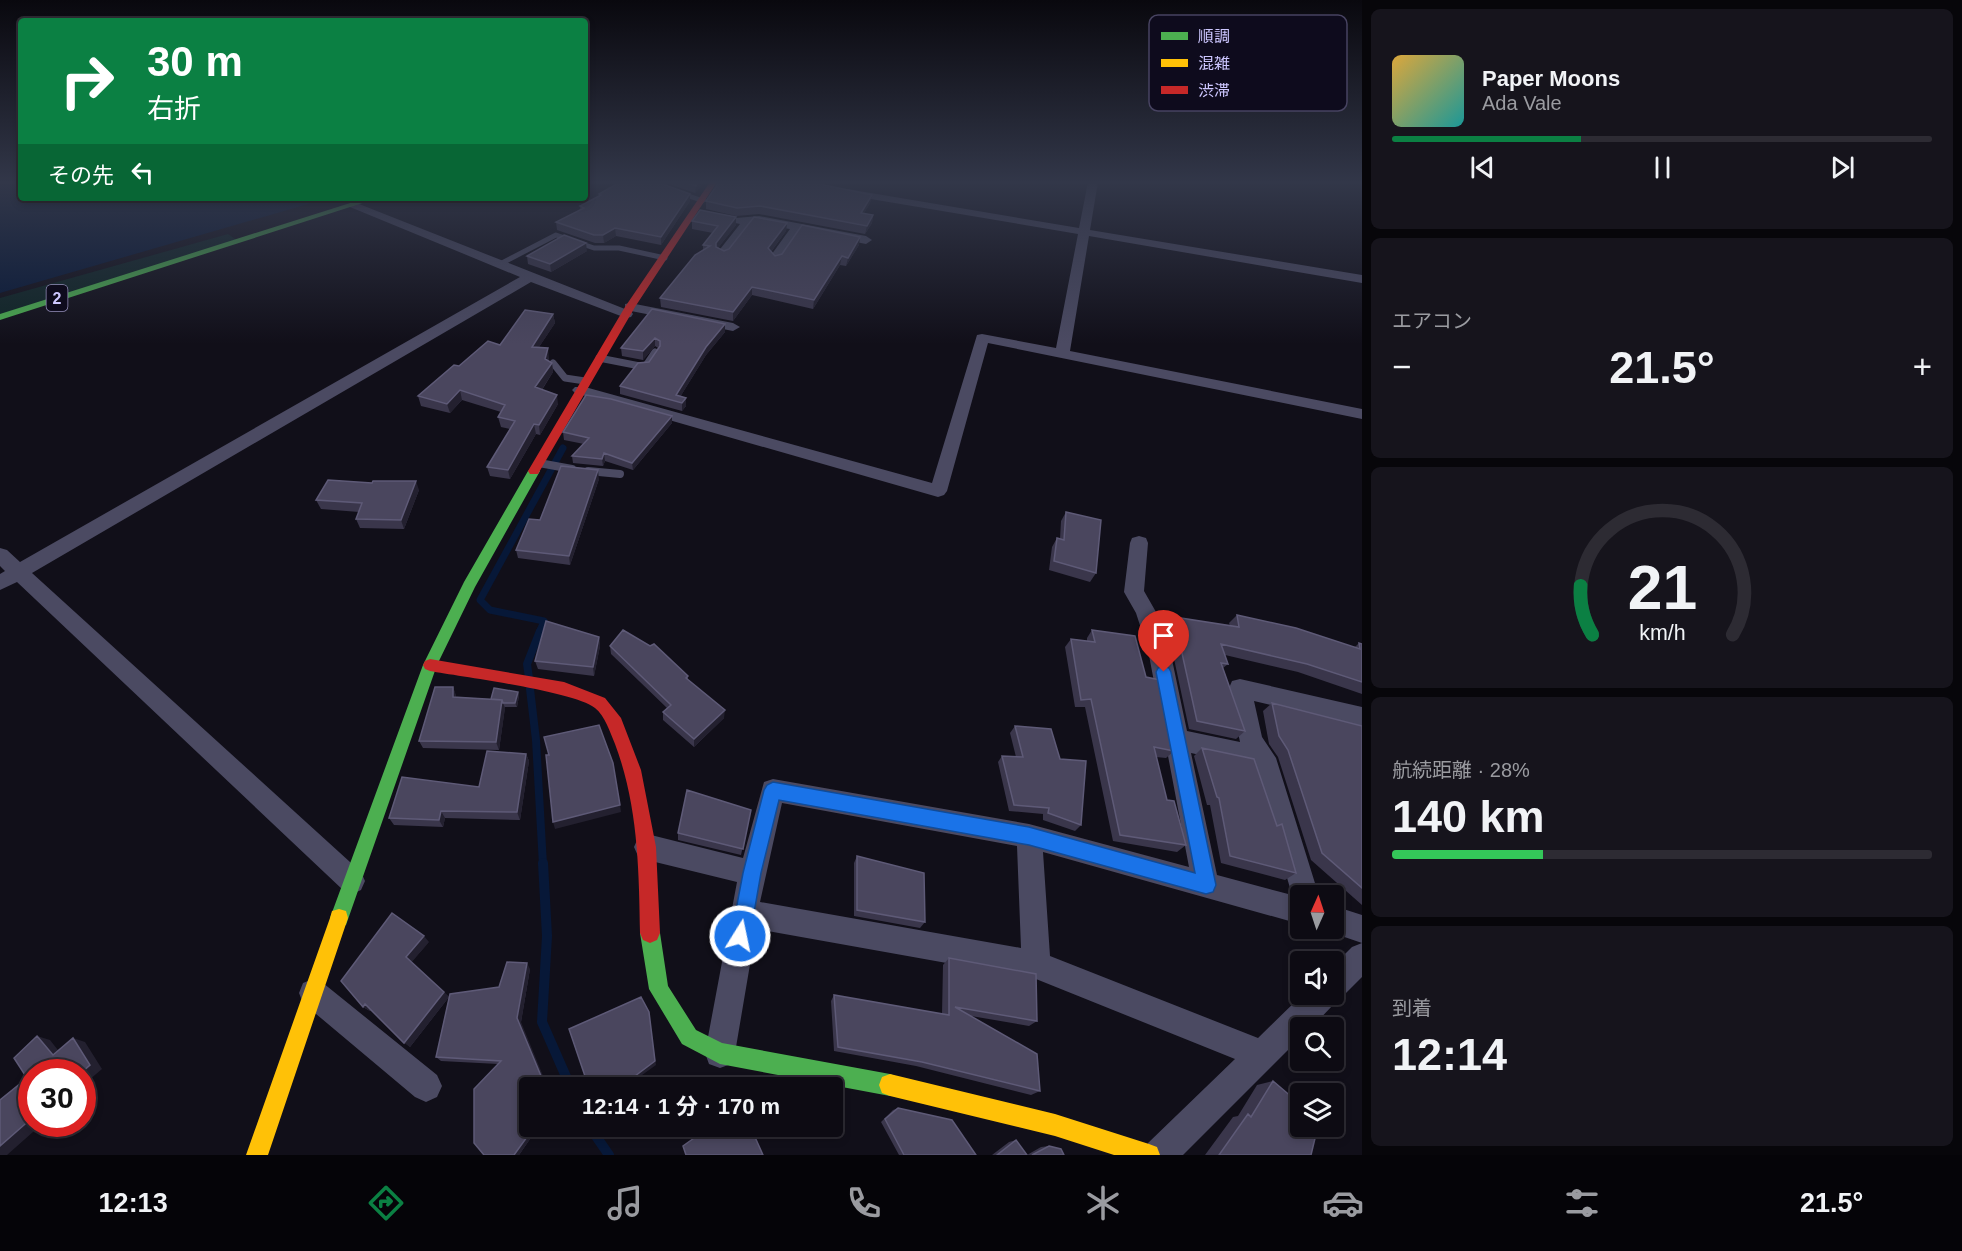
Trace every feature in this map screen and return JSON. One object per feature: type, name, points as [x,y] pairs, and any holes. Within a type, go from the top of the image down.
[{"type":"street","name":"2","points":[[0,317],[256,236]]},
{"type":"street","points":[[430,236],[530,277],[628,310],[733,327]]},
{"type":"street","points":[[257,1155],[430,665],[469,586],[582,385],[628,310],[679,236]]},
{"type":"street","points":[[723,253],[736,236]]},
{"type":"street","points":[[776,258],[791,236]]},
{"type":"street","points":[[844,236],[866,240]]},
{"type":"street","points":[[1062,354],[1084,236]]},
{"type":"street","points":[[1102,236],[1362,279]]},
{"type":"street","points":[[8,578],[530,277]]},
{"type":"street","points":[[582,385],[938,491],[982,338],[1362,414]]},
{"type":"street","points":[[1139,543],[1134,592],[1146,612],[1160,650],[1206,885]]},
{"type":"street","points":[[0,555],[8,578],[352,881]]},
{"type":"street","points":[[430,665],[564,689],[600,703],[615,723],[633,770],[647,847],[648,921],[659,989],[689,1037],[720,1053],[915,1090],[1055,1125],[1149,1155]]},
{"type":"street","points":[[1303,885],[1264,758],[1251,741],[1240,688],[1362,717]]},
{"type":"street","points":[[1177,739],[1264,758]]},
{"type":"street","points":[[720,1053],[752,873],[773,790],[1029,836],[1290,908]]},
{"type":"street","points":[[1029,836],[1036,965]]},
{"type":"street","points":[[647,847],[752,873]]},
{"type":"street","points":[[744,913],[1036,965],[1262,1055]]},
{"type":"street","points":[[1344,923],[1362,929]]},
{"type":"street","points":[[1344,975],[1362,957]]},
{"type":"street","points":[[313,993],[426,1086]]},
{"type":"street","points":[[1160,1155],[1313,1005]]},
{"type":"lane","points":[[500,264],[554,236]]},
{"type":"lane","points":[[559,236],[594,248],[619,248],[665,258]]},
{"type":"lane","points":[[599,358],[645,367],[655,351]]},
{"type":"lane","points":[[553,363],[565,378],[582,385]]},
{"type":"lane","points":[[538,463],[582,471],[620,474]]},
{"type":"green space","points":[[221,236],[231,236],[238,241],[0,317],[0,298]]},
{"type":"water","points":[[0,236],[198,236],[0,293]]},
{"type":"building","points":[[562,236],[586,243],[550,264],[527,256]]},
{"type":"building","points":[[710,236],[721,236],[716,247],[724,251],[729,249],[739,236],[777,236],[768,248],[775,256],[782,254],[794,236],[860,237],[848,258],[842,256],[814,300],[752,287],[733,312],[660,298],[695,255],[710,246],[703,245]]},
{"type":"building","points":[[652,309],[725,324],[706,347],[676,395],[686,398],[682,403],[620,386],[638,363],[649,362],[660,346],[660,341],[655,338],[643,351],[621,348]]},
{"type":"building","points":[[525,310],[553,314],[532,347],[548,348],[545,359],[552,363],[535,387],[557,395],[539,425],[534,424],[508,470],[487,467],[515,421],[498,417],[505,405],[460,390],[447,404],[418,396],[454,365],[459,366],[488,341],[500,345]]},
{"type":"building","points":[[586,395],[611,399],[672,416],[632,463],[604,453],[602,459],[572,456],[589,438],[563,432]]},
{"type":"building","points":[[561,466],[598,470],[569,556],[516,550],[529,519],[540,520]]},
{"type":"building","points":[[328,480],[372,483],[373,481],[416,481],[401,520],[356,519],[362,503],[316,500]]},
{"type":"building","points":[[1066,512],[1101,520],[1096,573],[1054,561],[1057,538],[1064,540]]},
{"type":"building","points":[[1237,615],[1296,628],[1360,649],[1359,643],[1362,644],[1362,682],[1307,664],[1221,644],[1228,664],[1221,663],[1245,731],[1197,721],[1174,617],[1239,627]]},
{"type":"building","points":[[546,621],[599,637],[593,667],[535,661]]},
{"type":"building","points":[[623,630],[650,646],[654,644],[688,676],[686,678],[725,710],[694,739],[663,712],[671,705],[610,646]]},
{"type":"building","points":[[1092,630],[1135,636],[1146,677],[1160,680],[1174,751],[1154,747],[1167,800],[1174,801],[1186,845],[1120,835],[1091,699],[1081,700],[1071,639],[1095,642]]},
{"type":"building","points":[[435,687],[453,687],[453,697],[502,700],[496,742],[419,741]]},
{"type":"building","points":[[494,688],[518,692],[515,703],[503,703],[502,700],[491,699]]},
{"type":"building","points":[[1272,703],[1362,726],[1362,888],[1322,853],[1288,750],[1279,736]]},
{"type":"building","points":[[599,725],[613,763],[620,805],[553,822],[546,755],[549,755],[544,737]]},
{"type":"building","points":[[1015,726],[1051,729],[1060,759],[1086,761],[1081,825],[1048,813],[1049,808],[1014,805],[1002,756],[1023,757]]},
{"type":"building","points":[[1202,748],[1254,759],[1277,826],[1282,824],[1296,873],[1230,856],[1219,798]]},
{"type":"building","points":[[487,751],[526,754],[517,812],[441,811],[439,820],[389,818],[402,777],[479,787]]},
{"type":"building","points":[[687,790],[751,810],[743,849],[678,833]]},
{"type":"building","points":[[857,856],[924,873],[925,922],[857,910]]},
{"type":"building","points":[[392,913],[424,936],[406,957],[444,992],[404,1043],[365,1004],[363,1007],[341,981]]},
{"type":"building","points":[[949,958],[1036,974],[1037,1021],[955,1007],[1037,1054],[1040,1091],[922,1062],[838,1047],[834,995],[949,1015]]},
{"type":"building","points":[[507,962],[527,963],[517,1018],[541,1077],[519,1077],[519,1137],[527,1137],[514,1155],[484,1155],[474,1143],[474,1089],[501,1061],[436,1057],[450,994],[499,987]]},
{"type":"building","points":[[641,997],[649,1012],[655,1061],[634,1077],[585,1077],[569,1029]]},
{"type":"building","points":[[37,1036],[53,1055],[73,1038],[86,1059],[18,1059],[18,1064],[14,1058]]},
{"type":"building","points":[[1273,1081],[1290,1095],[1290,1137],[1315,1137],[1311,1155],[1219,1155],[1248,1114],[1251,1117]]},
{"type":"building","points":[[18,1085],[18,1130],[0,1146],[0,1100]]},
{"type":"building","points":[[898,1108],[952,1120],[976,1155],[904,1155],[885,1119]]},
{"type":"building","points":[[696,1137],[755,1137],[763,1155],[686,1155],[683,1146]]},
{"type":"building","points":[[1016,1140],[1027,1155],[997,1155]]},
{"type":"building","points":[[1049,1146],[1061,1149],[1064,1155],[1032,1155]]},
{"type":"waterway","points":[[539,633],[544,621],[490,610],[480,600],[563,448]]},
{"type":"waterway","points":[[529,678],[527,664],[540,631]]},
{"type":"waterway","points":[[530,689],[536,740],[543,865]]},
{"type":"waterway","points":[[543,863],[547,936],[542,1022],[566,1077]]},
{"type":"waterway","points":[[597,1137],[609,1155]]},
{"type":"traffic: fast","points":[[0,317],[255,236]]},
{"type":"traffic: fast","points":[[339,918],[430,665],[469,586],[534,471]]},
{"type":"traffic: fast","points":[[650,933],[659,989],[689,1037],[720,1053],[890,1085]]},
{"type":"traffic: slow","points":[[257,1155],[339,918]]},
{"type":"traffic: slow","points":[[890,1085],[1055,1125],[1149,1155]]},
{"type":"traffic: jam","points":[[534,471],[630,307],[678,236]]},
{"type":"traffic: jam","points":[[430,665],[564,689],[600,703],[615,723],[633,770],[647,847],[650,933]]},
{"type":"route","points":[[740,936],[752,873],[773,790],[1029,836],[1206,885],[1164,672]]}]
